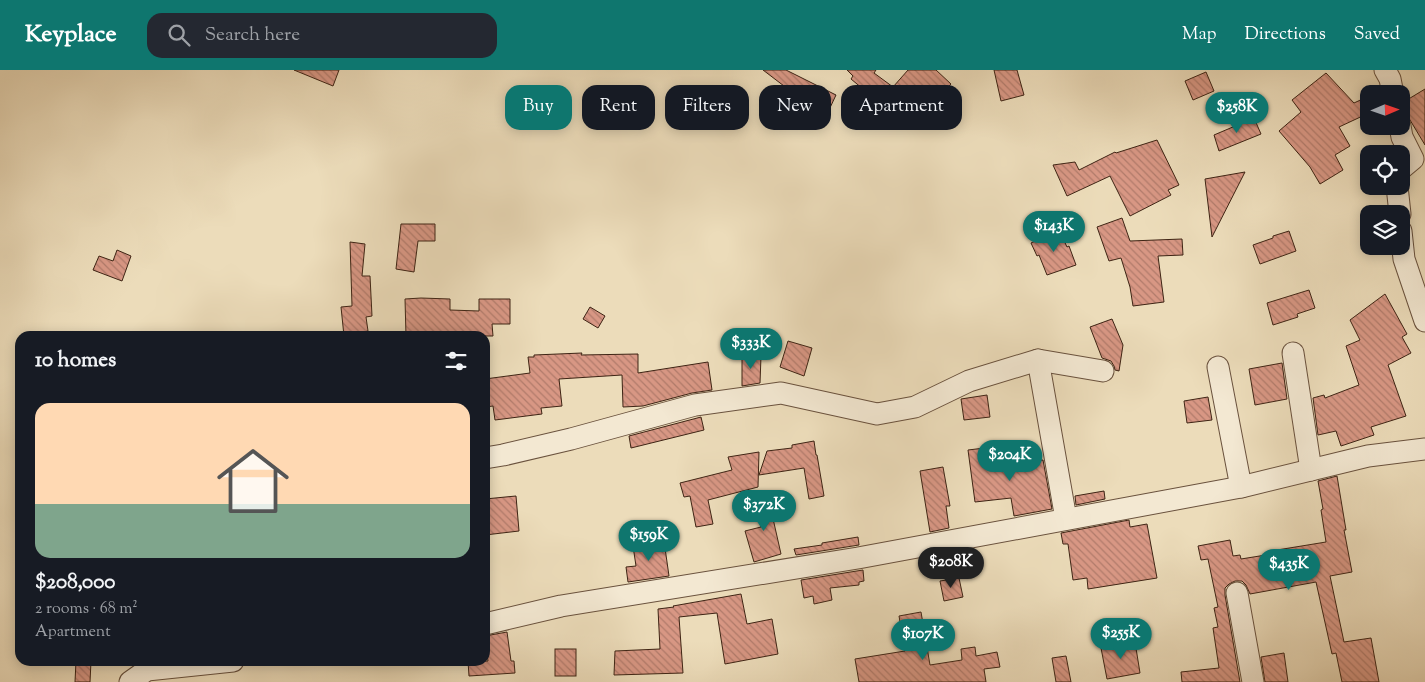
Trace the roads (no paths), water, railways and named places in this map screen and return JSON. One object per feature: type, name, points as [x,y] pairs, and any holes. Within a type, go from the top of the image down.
[{"type":"street","points":[[1385,70],[1391,85]]},
{"type":"street","points":[[1402,135],[1413,161]]},
{"type":"street","points":[[1404,255],[1425,321]]},
{"type":"street","points":[[1293,353],[1311,470]]},
{"type":"street","points":[[490,457],[571,439],[695,406],[781,393],[877,414],[915,407],[969,381],[1038,360],[1103,371]]},
{"type":"street","points":[[1038,360],[1066,520]]},
{"type":"street","points":[[1218,366],[1241,487]]},
{"type":"street","points":[[490,623],[560,606],[858,558],[1066,520],[1241,487],[1368,456],[1425,449]]},
{"type":"street","points":[[1237,593],[1253,682]]},
{"type":"street","points":[[130,682],[147,670],[185,666]]},
{"type":"street","points":[[147,670],[180,682]]}]
